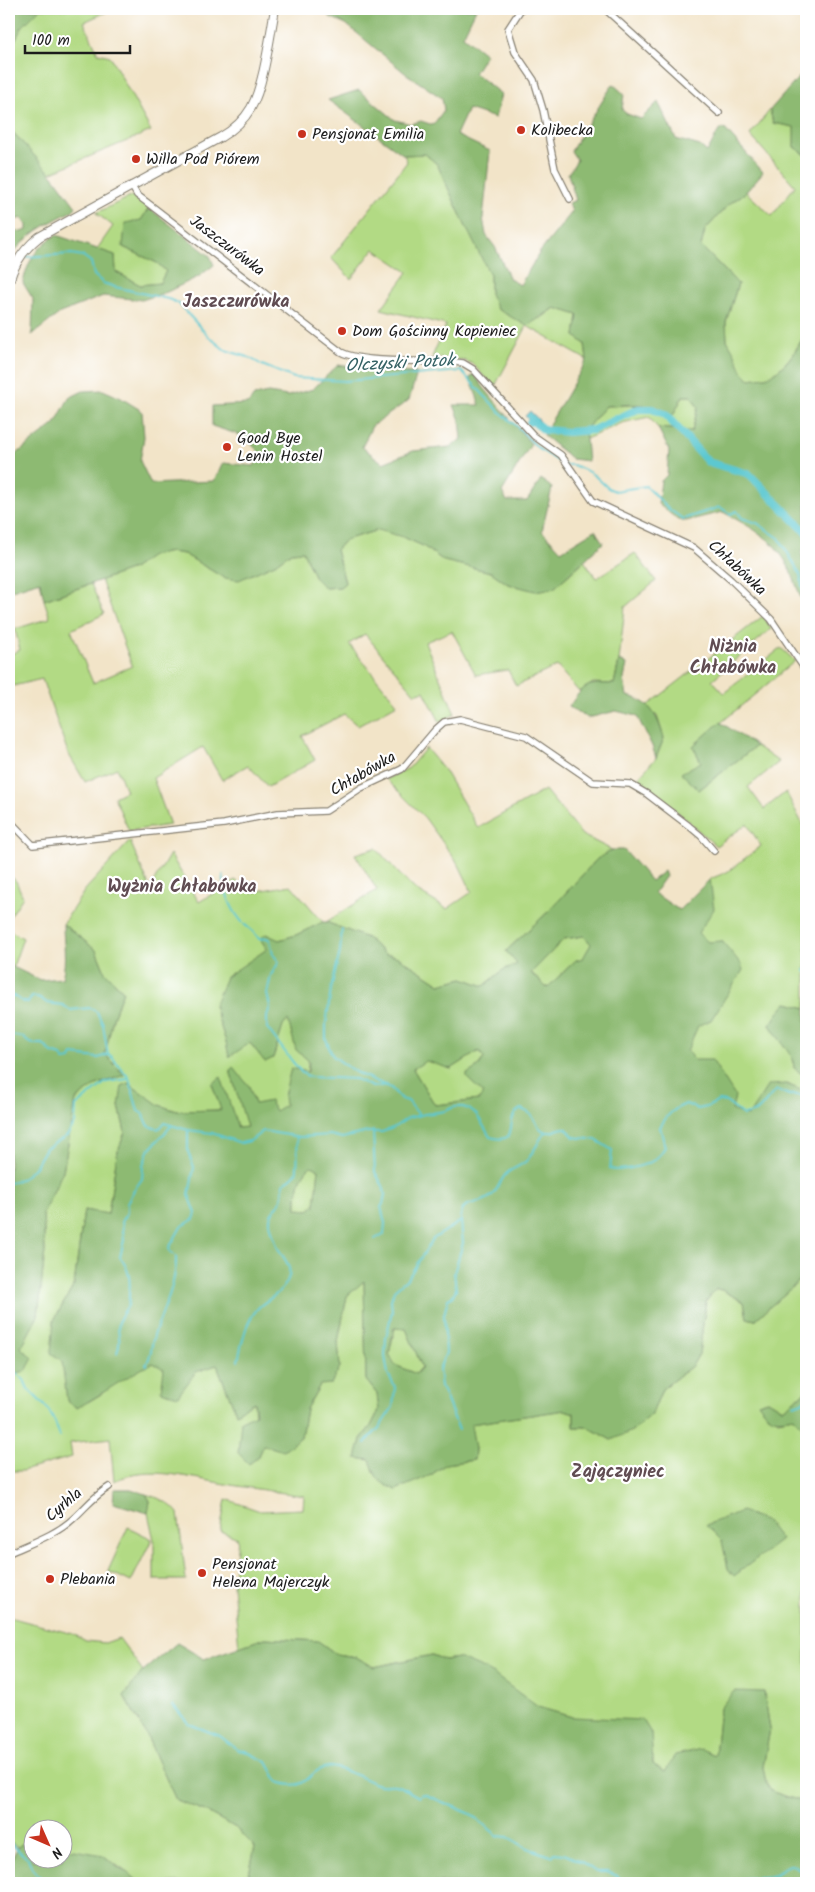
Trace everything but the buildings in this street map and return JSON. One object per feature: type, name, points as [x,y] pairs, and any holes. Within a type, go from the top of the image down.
[{"type":"street","points":[[9,282],[16,264],[30,245],[48,231],[234,128],[252,106],[258,92],[275,9]]},
{"type":"street","points":[[521,9],[508,29],[520,62],[534,80],[544,110],[555,168],[570,198]]},
{"type":"street","points":[[605,9],[719,113]]},
{"type":"street","name":"Jaszczurówka","points":[[131,185],[138,195],[149,204],[341,352],[360,358],[440,361],[467,365],[476,371],[534,436],[562,455]]},
{"type":"street","name":"Chłabówka","points":[[562,455],[593,501],[694,548],[731,580],[771,619],[806,671]]},
{"type":"street","name":"Chłabówka","points":[[9,820],[33,845],[224,824],[278,813],[326,811],[361,788],[402,769],[444,722],[460,719],[526,736],[593,782],[630,784],[647,794],[689,826],[714,851]]},
{"type":"street","name":"Cyrhla","points":[[9,1553],[55,1532],[74,1518],[95,1496],[109,1487]]},
{"type":"green space","points":[[9,9],[40,9],[22,27],[11,48],[9,76]]},
{"type":"green space","points":[[40,9],[113,9],[84,22],[98,53],[110,56],[151,131],[50,173],[9,128],[11,48],[22,27]]},
{"type":"green space","points":[[322,9],[476,9],[463,36],[486,54],[474,73],[501,94],[495,118],[468,109],[456,135],[490,151],[483,218],[486,235],[495,247],[510,279],[520,285],[540,252],[572,212],[569,203],[576,200],[568,174],[577,160],[571,151],[613,84],[624,94],[622,110],[627,114],[641,119],[658,102],[676,139],[700,146],[707,152],[718,132],[724,128],[763,172],[746,192],[728,205],[705,230],[701,246],[738,284],[726,322],[727,340],[742,371],[749,379],[767,377],[781,368],[806,335],[806,390],[801,402],[806,411],[806,550],[801,551],[806,576],[806,614],[789,567],[775,546],[768,540],[723,512],[686,521],[677,519],[658,504],[661,481],[667,475],[669,450],[658,428],[692,431],[698,407],[691,396],[683,396],[672,417],[656,408],[648,406],[606,406],[585,430],[588,461],[572,459],[543,435],[587,360],[585,344],[575,336],[578,315],[555,308],[527,326],[497,309],[490,294],[490,275],[437,164],[425,154],[404,155],[328,100],[359,90],[395,120],[411,124],[421,121],[433,125],[444,110],[442,98],[405,73],[346,24],[330,17]]},
{"type":"green space","points":[[799,77],[806,85],[806,155],[794,147],[794,127],[773,123],[770,110]]},
{"type":"green space","points":[[770,110],[773,123],[795,127],[794,147],[806,155],[806,335],[781,368],[767,377],[749,379],[742,371],[727,340],[726,322],[738,284],[701,246],[705,230],[728,205],[746,192],[772,216],[795,186],[750,135]]},
{"type":"green space","points":[[9,128],[54,177],[76,207],[30,236],[10,257],[9,228],[21,232],[27,230],[27,225],[22,218],[9,220]]},
{"type":"green space","points":[[425,154],[437,164],[467,229],[476,243],[490,275],[490,294],[540,319],[555,308],[578,315],[575,336],[585,344],[587,360],[527,326],[494,388],[473,364],[465,361],[432,357],[446,325],[381,309],[408,272],[374,249],[351,279],[331,258],[407,162],[404,155]]},
{"type":"green space","points":[[132,196],[149,208],[123,247],[157,263],[166,271],[160,283],[140,285],[116,272],[115,255],[97,249],[113,226],[96,213]]},
{"type":"green space","points":[[149,208],[210,256],[214,265],[198,277],[167,292],[142,300],[103,296],[60,313],[32,335],[33,299],[23,283],[27,268],[34,255],[56,235],[115,255],[116,272],[140,285],[160,283],[166,271],[157,263],[123,247],[125,223],[141,220]]},
{"type":"green space","points":[[338,365],[384,372],[417,373],[409,400],[372,426],[362,447],[383,463],[413,451],[450,447],[462,439],[460,420],[454,405],[480,405],[470,378],[474,374],[531,444],[502,492],[507,501],[527,501],[541,479],[552,488],[542,531],[561,551],[595,530],[603,543],[554,588],[535,591],[508,584],[491,572],[444,561],[423,546],[403,537],[378,530],[345,540],[336,550],[345,583],[340,587],[325,588],[315,578],[303,551],[291,552],[275,564],[239,580],[224,578],[184,554],[171,552],[151,556],[133,569],[44,600],[40,581],[9,591],[9,450],[14,456],[55,424],[69,398],[83,391],[103,390],[142,411],[144,437],[140,461],[151,484],[214,481],[223,463],[254,466],[261,454],[243,436],[212,426],[212,406],[248,404],[254,396],[268,393],[288,396],[313,389]]},
{"type":"green space","points":[[683,396],[691,396],[698,407],[692,431],[658,428],[649,417],[622,423],[586,439],[585,430],[606,406],[648,406],[672,417]]},
{"type":"green space","points":[[378,530],[403,537],[423,546],[444,561],[491,572],[508,584],[554,588],[584,561],[597,578],[635,553],[656,581],[625,607],[619,661],[614,684],[593,683],[579,692],[557,666],[516,686],[508,670],[476,675],[452,631],[425,642],[455,714],[440,722],[424,691],[415,694],[365,634],[349,644],[397,704],[358,726],[344,714],[302,736],[315,760],[268,787],[248,765],[222,780],[203,747],[153,778],[170,825],[129,831],[114,797],[126,791],[117,768],[85,782],[68,753],[42,679],[9,687],[9,655],[20,650],[15,629],[50,618],[44,600],[91,584],[104,614],[71,630],[93,683],[132,666],[101,580],[133,569],[150,556],[171,552],[184,554],[224,578],[275,564],[291,552],[303,551],[315,578],[325,588],[340,587],[345,582],[336,550],[345,540]]},
{"type":"green space","points":[[763,616],[771,629],[712,680],[724,693],[781,648],[795,661],[693,746],[701,762],[699,790],[756,746],[779,762],[748,787],[764,809],[786,792],[806,831],[806,1008],[787,1003],[770,1025],[794,1059],[794,1068],[806,1077],[806,1092],[786,1084],[748,1117],[732,1111],[694,1060],[576,960],[547,988],[531,972],[564,939],[584,936],[591,944],[679,910],[711,891],[710,879],[727,872],[761,846],[747,824],[716,846],[647,785],[637,779],[656,758],[664,738],[657,716],[647,706]]},
{"type":"green space","points":[[619,661],[627,664],[624,679],[627,696],[642,701],[648,706],[659,724],[664,738],[656,758],[637,716],[616,711],[588,718],[569,707],[587,686],[614,684]]},
{"type":"green space","points":[[720,722],[756,746],[699,790],[681,773],[701,762],[693,746]]},
{"type":"green space","points":[[426,748],[444,770],[478,828],[545,790],[582,835],[612,850],[597,859],[551,909],[506,951],[518,964],[503,970],[484,986],[463,978],[440,984],[398,957],[385,954],[367,938],[326,922],[377,890],[355,854],[376,848],[417,891],[447,909],[472,892],[459,865],[425,818],[386,779],[409,768]]},
{"type":"green space","points":[[130,841],[150,888],[170,854],[199,902],[235,880],[252,892],[291,885],[323,922],[296,935],[279,940],[254,959],[214,1006],[226,1042],[250,1043],[265,1061],[273,1058],[283,1026],[288,1019],[311,1038],[307,1072],[328,1137],[255,1104],[249,1086],[230,1070],[248,1127],[239,1128],[212,1084],[222,1110],[177,1111],[158,1105],[128,1083],[119,1106],[125,1132],[117,1154],[108,1214],[84,1210],[74,1285],[54,1320],[62,1361],[88,1402],[103,1393],[91,1376],[153,1363],[177,1371],[217,1365],[236,1413],[254,1402],[257,1458],[263,1445],[301,1437],[306,1409],[320,1385],[340,1367],[338,1342],[347,1296],[364,1280],[366,1380],[377,1394],[379,1410],[371,1426],[361,1439],[357,1458],[371,1460],[375,1474],[431,1475],[446,1464],[474,1460],[475,1449],[470,1424],[565,1410],[574,1413],[574,1427],[588,1427],[611,1440],[652,1414],[662,1389],[692,1366],[699,1354],[706,1301],[716,1289],[722,1290],[744,1302],[747,1318],[755,1320],[806,1275],[806,1391],[783,1409],[768,1400],[758,1403],[778,1420],[793,1417],[802,1426],[806,1424],[806,1803],[773,1792],[766,1783],[763,1767],[770,1729],[764,1692],[720,1708],[715,1756],[665,1772],[653,1765],[653,1756],[293,1713],[458,1658],[445,1660],[432,1655],[374,1667],[356,1657],[336,1654],[318,1641],[265,1638],[239,1647],[233,1586],[238,1538],[220,1531],[226,1499],[260,1511],[303,1509],[304,1496],[172,1474],[142,1474],[114,1481],[110,1438],[70,1443],[72,1457],[22,1471],[9,1471],[9,1373],[11,1374],[20,1348],[38,1316],[45,1251],[43,1213],[63,1171],[76,1100],[96,1085],[124,1075],[105,1054],[113,1018],[123,991],[105,972],[96,950],[63,924],[85,890]],"holes":[[[547,1710],[572,1717],[538,1738]]]},
{"type":"green space","points":[[612,850],[624,850],[651,881],[664,871],[666,876],[654,893],[679,910],[710,879],[714,909],[698,933],[708,942],[722,941],[741,964],[743,970],[711,1020],[698,1026],[687,1051],[694,1060],[712,1060],[735,1096],[732,1110],[748,1116],[768,1085],[786,1084],[806,1092],[806,1275],[755,1320],[747,1318],[744,1302],[722,1290],[716,1289],[706,1301],[699,1354],[692,1366],[662,1389],[652,1414],[634,1430],[611,1440],[588,1427],[574,1427],[574,1413],[565,1410],[471,1424],[475,1449],[474,1460],[446,1464],[431,1475],[396,1490],[378,1479],[370,1460],[356,1458],[361,1439],[371,1426],[379,1410],[377,1394],[366,1380],[364,1281],[347,1296],[338,1342],[340,1367],[331,1384],[320,1385],[306,1409],[301,1437],[284,1451],[263,1445],[257,1458],[249,1464],[238,1453],[241,1421],[256,1414],[254,1402],[236,1413],[217,1365],[196,1372],[178,1396],[161,1391],[164,1369],[153,1363],[77,1408],[67,1401],[62,1361],[51,1353],[54,1320],[74,1285],[84,1210],[108,1214],[117,1154],[125,1132],[119,1106],[122,1086],[128,1083],[159,1105],[177,1111],[221,1110],[212,1084],[221,1077],[238,1128],[247,1127],[230,1070],[233,1067],[249,1086],[255,1104],[270,1101],[275,1111],[285,1105],[284,1096],[291,1068],[308,1072],[309,1061],[296,1050],[288,1020],[283,1026],[273,1058],[265,1062],[250,1043],[229,1057],[214,1006],[226,977],[267,949],[260,939],[266,934],[279,940],[326,922],[367,938],[385,954],[398,957],[440,984],[463,978],[484,986],[503,970],[517,964],[506,951],[551,909],[597,859]],"holes":[[[584,936],[591,944],[583,958],[576,960],[547,988],[531,973],[564,939]],[[479,1051],[484,1058],[478,1067],[467,1074],[467,1078],[483,1093],[479,1100],[435,1105],[413,1069],[426,1061],[451,1069]],[[311,1166],[319,1169],[315,1205],[309,1210],[297,1209],[299,1185]],[[394,1328],[406,1329],[422,1367],[416,1374],[395,1365],[389,1354]]]},
{"type":"green space","points":[[9,874],[16,881],[23,897],[9,918]]},
{"type":"green space","points":[[63,924],[96,950],[105,972],[123,991],[113,1018],[105,1054],[124,1075],[96,1085],[76,1100],[63,1171],[43,1213],[45,1251],[38,1316],[21,1348],[33,1358],[26,1371],[11,1374],[9,1373],[9,965],[40,980],[62,978],[65,958]]},
{"type":"green space","points":[[9,930],[23,938],[13,967],[9,965]]},
{"type":"green space","points":[[787,1003],[806,1008],[806,1077],[794,1068],[793,1059],[770,1025]]},
{"type":"green space","points":[[479,1051],[484,1058],[468,1078],[483,1093],[479,1100],[435,1105],[413,1069],[426,1060],[451,1069]]},
{"type":"green space","points":[[311,1165],[319,1169],[315,1205],[309,1210],[297,1209],[299,1185]]},
{"type":"green space","points":[[395,1328],[406,1328],[422,1367],[416,1374],[395,1365],[389,1354]]},
{"type":"green space","points":[[806,1391],[806,1424],[802,1426],[793,1417],[772,1418],[758,1403],[768,1400],[783,1409]]},
{"type":"green space","points":[[114,1489],[131,1489],[146,1494],[150,1501],[148,1513],[113,1503]]},
{"type":"green space","points":[[146,1494],[164,1501],[178,1513],[186,1580],[154,1580],[154,1540],[148,1513],[150,1501]]},
{"type":"green space","points":[[742,1511],[768,1523],[781,1540],[734,1576],[728,1569],[722,1541],[706,1525]]},
{"type":"green space","points":[[128,1527],[152,1539],[131,1582],[108,1571]]},
{"type":"green space","points":[[9,1617],[73,1634],[86,1641],[105,1643],[119,1638],[143,1671],[124,1696],[145,1732],[176,1800],[205,1811],[236,1828],[255,1847],[247,1883],[140,1883],[103,1855],[72,1859],[72,1820],[22,1820],[22,1866],[9,1883],[9,1870],[18,1847],[9,1841]]},
{"type":"green space","points":[[265,1638],[318,1641],[336,1654],[356,1657],[374,1667],[432,1655],[445,1660],[458,1658],[489,1671],[538,1707],[572,1717],[643,1720],[651,1733],[653,1764],[665,1772],[675,1755],[701,1749],[715,1755],[720,1708],[734,1691],[764,1692],[770,1729],[763,1767],[766,1783],[773,1792],[806,1803],[806,1883],[247,1883],[255,1847],[236,1828],[205,1811],[176,1800],[145,1732],[124,1696],[143,1671],[177,1643],[204,1659]]},
{"type":"green space","points":[[22,1844],[22,1870],[72,1870],[72,1850],[103,1855],[140,1883],[9,1883],[10,1868],[18,1848]]},
{"type":"water","points":[[530,411],[540,421],[535,426],[525,416]]},
{"type":"waterway","name":"Olczyski Potok","points":[[23,257],[71,254],[83,256],[91,262],[94,275],[103,283],[178,303],[208,336],[225,350],[248,357],[294,378],[345,381],[461,371],[539,449],[564,465],[573,465],[585,470],[594,475],[608,488],[615,491],[646,486],[670,510],[683,519],[720,507],[730,514],[737,511],[742,518],[757,523],[779,538],[800,574],[806,607]]},
{"type":"waterway","name":"Olczyski Potok","points":[[9,259],[16,258]]},
{"type":"waterway","points":[[530,422],[532,420],[544,430],[568,432],[593,430],[638,409],[652,409],[665,414],[708,462],[749,474],[806,532]]},
{"type":"waterway","points":[[223,875],[225,889],[236,914],[259,939],[267,938],[270,940],[273,954],[279,962],[271,975],[267,994],[270,1006],[267,1028],[292,1061],[302,1073],[310,1077],[356,1079],[372,1087],[387,1085]]},
{"type":"waterway","points":[[342,929],[340,952],[331,989],[326,1025],[326,1039],[330,1050],[333,1056],[355,1072],[391,1088],[401,1099],[408,1101],[419,1115]]},
{"type":"waterway","points":[[9,996],[14,996],[23,1002],[28,1002],[33,996],[47,1003],[63,1005],[70,1010],[90,1008],[97,1012],[103,1025],[108,1055],[111,1056],[129,1078],[138,1111],[143,1114],[149,1126],[157,1129],[164,1123],[188,1130],[212,1133],[241,1143],[250,1141],[263,1131],[300,1137],[330,1135],[342,1138],[368,1132],[382,1132],[393,1128],[408,1118],[445,1111],[454,1107],[469,1109],[477,1115],[490,1137],[500,1139],[506,1138],[509,1134],[513,1118],[521,1109],[530,1114],[544,1131],[550,1132],[566,1128],[574,1137],[596,1140],[612,1150],[610,1169],[620,1170],[654,1160],[665,1147],[660,1127],[671,1113],[686,1104],[698,1109],[719,1101],[726,1102],[743,1115],[755,1112],[777,1090],[789,1095],[806,1095]]},
{"type":"waterway","points":[[9,1035],[24,1037],[32,1044],[43,1044],[52,1053],[61,1056],[64,1060],[71,1059],[73,1055],[98,1058],[107,1055]]},
{"type":"waterway","points":[[9,1183],[23,1178],[35,1167],[46,1148],[67,1136],[75,1123],[76,1106],[106,1082],[128,1079]]},
{"type":"waterway","points":[[117,1353],[120,1317],[128,1305],[130,1289],[127,1270],[120,1257],[124,1240],[122,1220],[127,1213],[127,1203],[142,1179],[143,1166],[148,1151],[172,1125]]},
{"type":"waterway","points":[[146,1365],[154,1335],[169,1296],[176,1266],[176,1256],[170,1252],[169,1248],[181,1227],[194,1219],[196,1213],[189,1195],[194,1167],[188,1152],[188,1130]]},
{"type":"waterway","points":[[373,1131],[375,1172],[385,1194],[381,1207],[385,1223],[384,1234],[375,1239]]},
{"type":"waterway","points":[[365,1443],[379,1428],[393,1407],[395,1387],[388,1374],[385,1356],[386,1338],[392,1311],[391,1300],[394,1290],[408,1278],[433,1239],[461,1221],[461,1214],[465,1206],[491,1197],[506,1174],[523,1163],[533,1153],[545,1132]]},
{"type":"waterway","points":[[238,1361],[250,1320],[262,1304],[284,1287],[289,1276],[288,1265],[278,1248],[271,1229],[270,1219],[281,1200],[283,1184],[296,1173],[298,1155],[296,1136]]},
{"type":"waterway","points":[[459,1430],[441,1386],[439,1369],[446,1353],[444,1315],[448,1299],[452,1297],[456,1289],[454,1273],[463,1243],[461,1221]]},
{"type":"waterway","points":[[9,1367],[24,1380],[28,1389],[48,1409],[60,1437]]},
{"type":"waterway","points":[[794,1405],[806,1398]]},
{"type":"waterway","points":[[173,1705],[189,1724],[220,1736],[238,1750],[245,1751],[267,1762],[278,1782],[297,1785],[303,1783],[321,1769],[329,1767],[346,1771],[379,1785],[395,1785],[419,1797],[422,1794],[426,1795],[471,1814],[498,1836],[508,1837],[527,1848],[551,1856],[554,1853],[564,1854],[582,1862],[596,1872],[607,1872],[618,1876],[622,1883]]},
{"type":"waterway","points":[[9,1842],[28,1859],[32,1868],[46,1883]]},
{"type":"waterway","points":[[726,1883],[742,1878],[771,1876],[788,1865],[797,1867],[806,1881]]},
{"type":"place","name":"Kolibecka","points":[[521,130]]},
{"type":"place","name":"Pensjonat Emilia","points":[[302,134]]},
{"type":"place","name":"Willa Pod Piórem","points":[[136,159]]},
{"type":"place","name":"Dom Gościnny Kopieniec","points":[[342,331]]},
{"type":"place","name":"Good Bye Lenin Hostel","points":[[227,447]]},
{"type":"place","name":"Pensjonat Helena Majerczyk","points":[[202,1573]]},
{"type":"place","name":"Plebania","points":[[50,1579]]},
{"type":"district","name":"Jaszczurówka","points":[[236,302]]},
{"type":"district","name":"Niżnia Chłabówka","points":[[733,658]]},
{"type":"district","name":"Wyżnia Chłabówka","points":[[182,887]]},
{"type":"district","name":"Zajączyniec","points":[[618,1472]]}]
